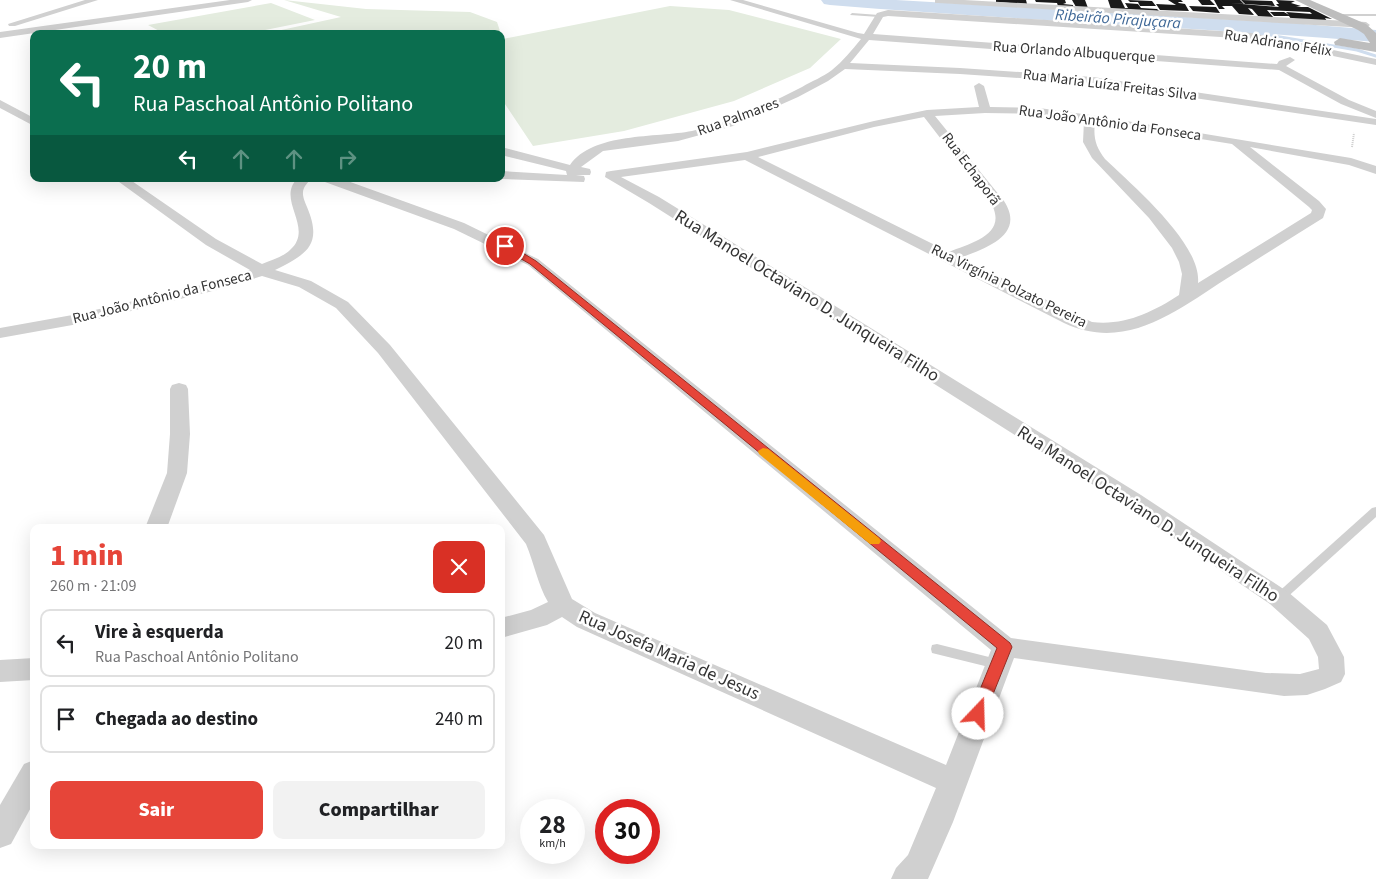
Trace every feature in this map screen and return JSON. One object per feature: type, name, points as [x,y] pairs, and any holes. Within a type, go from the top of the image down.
[{"type":"main road","points":[[1301,0],[1371,35]]},
{"type":"main road","points":[[1309,0],[1343,15],[1371,35]]},
{"type":"main road","points":[[1341,43],[1371,35]]},
{"type":"street","points":[[0,27],[94,0]]},
{"type":"street","points":[[194,0],[220,4]]},
{"type":"street","points":[[41,30],[248,0]]},
{"type":"street","name":"Rua Orlando Albuquerque","points":[[734,0],[846,34],[867,37],[1281,67]]},
{"type":"street","points":[[926,0],[1371,35]]},
{"type":"street","name":"Rua Adriano Félix","points":[[879,16],[904,13],[1238,35],[1317,48],[1376,62]]},
{"type":"street","name":"Rua Palmares","points":[[582,174],[589,152],[599,148],[680,136],[737,120],[770,107],[825,79],[842,66],[867,37],[879,16]]},
{"type":"street","points":[[0,35],[30,32]]},
{"type":"street","points":[[20,33],[30,37]]},
{"type":"street","points":[[1341,43],[1317,48],[1282,63],[1281,67],[1345,102],[1376,116]]},
{"type":"street","name":"Rua Maria Luíza Freitas Silva","points":[[842,66],[960,71],[1092,80],[1376,122]]},
{"type":"street","points":[[979,86],[985,110]]},
{"type":"street","points":[[0,103],[30,121]]},
{"type":"street","name":"Rua João Antônio da Fonseca","points":[[582,174],[609,174],[747,156],[927,113],[985,110],[1039,111],[1090,118],[1350,162],[1376,170]]},
{"type":"street","name":"Rua Echaporã","points":[[927,113],[999,204],[1004,216],[1002,229],[993,238],[950,257]]},
{"type":"street","points":[[1090,118],[1087,138],[1091,150],[1175,240],[1184,255],[1191,273],[1186,297]]},
{"type":"street","name":"Rua Virgínia Polzato Pereira","points":[[747,156],[950,257],[1061,315],[1080,324],[1097,328],[1116,327],[1170,309],[1186,297],[1318,215],[1319,209],[1314,204],[1234,141]]},
{"type":"street","name":"Rua Manoel Octaviano D. Junqueira Filho","points":[[505,152],[582,174],[654,200]]},
{"type":"street","name":"Rua Manoel Octaviano D. Junqueira Filho","points":[[522,158],[552,175]]},
{"type":"street","points":[[506,175],[582,174]]},
{"type":"street","name":"Rua Manoel Octaviano D. Junqueira Filho","points":[[609,174],[654,200],[1133,500],[1279,598],[1318,632],[1331,657],[1332,674],[1316,683],[1290,686],[1001,656]]},
{"type":"street","name":"Rua Josefa Maria de Jesus","points":[[125,182],[211,242],[263,272],[305,284],[342,305],[384,349],[536,541],[548,566],[555,593],[563,606],[586,620],[952,781]]},
{"type":"street","name":"Rua João Antônio da Fonseca","points":[[0,333],[36,329],[228,283],[263,272],[295,254],[307,238],[308,228],[295,195],[296,186],[301,182]]},
{"type":"street","points":[[338,182],[471,230],[533,262],[1001,656],[919,866],[907,879]]},
{"type":"street","points":[[158,524],[177,473],[180,434],[178,389]]},
{"type":"street","points":[[505,627],[538,618],[563,606]]},
{"type":"street","points":[[0,671],[30,669]]},
{"type":"street","points":[[0,834],[30,780]]},
{"type":"lane","points":[[852,14],[879,16]]},
{"type":"lane","points":[[1343,15],[1376,15]]},
{"type":"lane","points":[[1279,598],[1376,512]]},
{"type":"lane","points":[[937,650],[1001,656]]},
{"type":"path","points":[[1350,162],[1355,120]]},
{"type":"shaded area","points":[[284,0],[366,9],[470,12],[497,22],[500,30],[281,30],[341,17]]},
{"type":"shaded area","points":[[271,3],[315,20],[265,30],[157,30],[148,25]]},
{"type":"shaded area","points":[[670,6],[729,10],[841,39],[810,68],[734,101],[624,131],[533,146],[505,104],[505,39]]},
{"type":"building","points":[[996,0],[1026,0],[1027,4],[996,2]]},
{"type":"building","points":[[1035,0],[1065,0],[1066,3],[1063,4],[1073,5],[1073,7],[1058,6],[1057,3],[1036,2]]},
{"type":"building","points":[[1072,0],[1085,0],[1088,8],[1076,7]]},
{"type":"building","points":[[1108,0],[1121,0],[1125,8],[1128,8],[1125,3],[1138,4],[1141,8],[1157,9],[1159,11],[1111,9]]},
{"type":"building","points":[[1128,0],[1152,1],[1156,6],[1140,6],[1138,2],[1130,2]]},
{"type":"building","points":[[1168,0],[1181,0],[1183,2],[1178,2],[1185,4],[1189,11],[1160,10],[1156,4],[1176,5]]},
{"type":"building","points":[[1198,0],[1210,0],[1215,5],[1202,5]]},
{"type":"building","points":[[1214,0],[1240,0],[1244,4],[1230,3],[1279,7],[1276,4],[1279,4],[1276,0],[1295,1],[1291,3],[1301,6],[1296,7],[1308,7],[1332,19],[1325,18],[1327,21],[1291,19],[1289,16],[1274,16],[1270,12],[1284,12],[1289,15],[1286,12],[1312,14],[1310,12],[1267,10],[1274,18],[1259,17],[1252,9],[1248,8],[1254,15],[1239,14],[1232,6],[1222,6],[1225,9],[1219,9]]},
{"type":"building","points":[[1241,0],[1272,1],[1275,6],[1245,4]]},
{"type":"building","points":[[1189,6],[1216,7],[1220,13],[1193,11]]},
{"type":"waterway","name":"Ribeirão Pirajuçara","points":[[830,0],[954,10],[1291,29],[1376,36]]},
{"type":"waterway","points":[[1209,25],[1357,50],[1376,56]]},
{"type":"slow traffic","points":[[763,451],[874,541]]},
{"type":"route","points":[[505,246],[533,262],[557,284],[1005,647],[978,714]]}]
